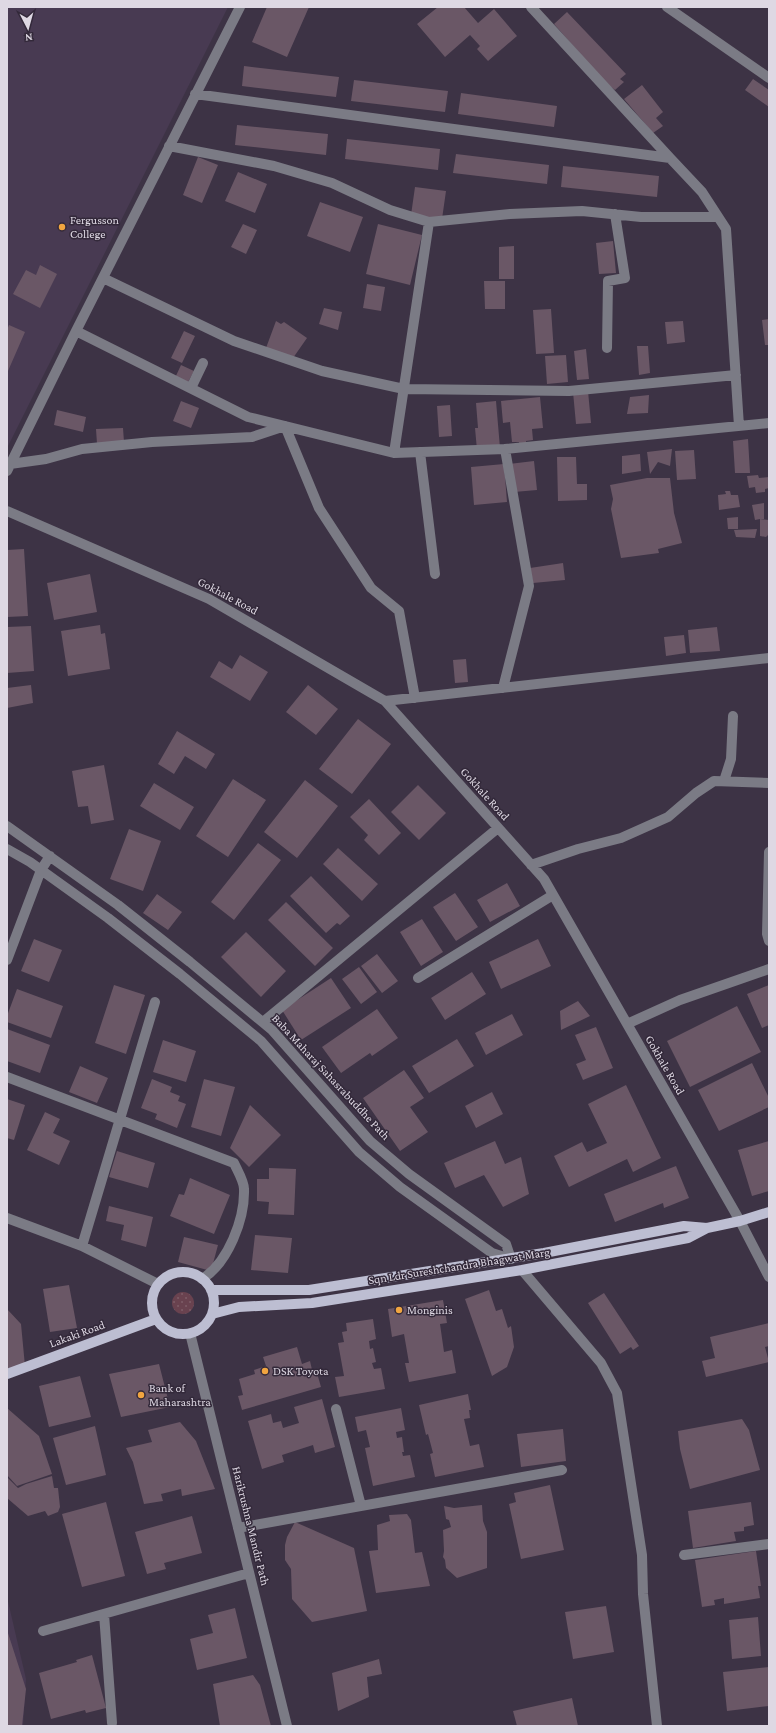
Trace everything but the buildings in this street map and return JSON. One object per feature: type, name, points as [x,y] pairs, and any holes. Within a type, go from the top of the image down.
[{"type":"main road","name":"Sqn Ldr Sureshchandra Bhagwat Marg","points":[[212,1314],[239,1307],[312,1303],[522,1270],[688,1238],[707,1228],[740,1221],[769,1212]]},
{"type":"main road","name":"Sqn Ldr Sureshchandra Bhagwat Marg","points":[[211,1290],[309,1290],[511,1258],[684,1226],[707,1228]]},
{"type":"main road","points":[[179,1273],[191,1274],[202,1279],[211,1290],[214,1302],[212,1314],[203,1326],[190,1333],[179,1333],[168,1330],[156,1319],[152,1301],[158,1284],[168,1276],[179,1273]]},
{"type":"main road","name":"Lakaki Road","points":[[7,1374],[156,1319]]},
{"type":"street","points":[[9,467],[240,7]]},
{"type":"street","points":[[531,7],[702,192],[726,230],[739,426]]},
{"type":"street","points":[[667,7],[769,78]]},
{"type":"street","points":[[196,94],[670,158]]},
{"type":"street","points":[[169,146],[274,166],[332,184],[390,210],[429,222],[510,214],[574,212],[641,217],[718,217]]},
{"type":"street","points":[[607,348],[608,281],[624,278],[615,214]]},
{"type":"street","points":[[394,453],[429,222]]},
{"type":"street","points":[[103,278],[234,341],[322,371],[404,389],[569,391],[736,375]]},
{"type":"street","points":[[76,331],[248,417],[394,453],[505,449],[769,423]]},
{"type":"street","points":[[191,388],[203,363]]},
{"type":"street","points":[[9,467],[82,449],[152,442],[252,436],[284,426]]},
{"type":"street","points":[[284,426],[319,508],[371,588],[399,611],[415,698]]},
{"type":"street","points":[[503,688],[529,586],[505,449]]},
{"type":"street","points":[[420,452],[435,574]]},
{"type":"street","name":"Gokhale Road","points":[[7,511],[209,599],[385,701],[544,879],[740,1221],[769,1277]]},
{"type":"street","points":[[385,701],[769,658]]},
{"type":"street","points":[[724,781],[731,759],[734,716]]},
{"type":"street","points":[[532,865],[578,849],[621,838],[668,817],[696,793],[714,781],[769,783]]},
{"type":"street","name":"Baba Maharaj Sahasrabuddhe Path","points":[[7,826],[133,918],[263,1022],[272,1030],[370,1141],[409,1174],[506,1244],[511,1258]]},
{"type":"street","points":[[263,1022],[498,828]]},
{"type":"street","points":[[7,849],[41,870],[108,918],[180,974],[261,1041],[359,1152],[400,1187],[492,1253],[511,1258]]},
{"type":"street","points":[[769,852],[767,934],[769,941]]},
{"type":"street","points":[[7,960],[41,870],[50,856]]},
{"type":"street","points":[[418,978],[553,895]]},
{"type":"street","points":[[627,1024],[680,1000],[769,969]]},
{"type":"street","points":[[82,1246],[155,1002]]},
{"type":"street","points":[[7,1077],[234,1163],[244,1187],[242,1209],[236,1231],[223,1259],[215,1269],[202,1279]]},
{"type":"street","points":[[7,1218],[82,1246],[158,1284]]},
{"type":"street","points":[[522,1270],[601,1363],[617,1393],[642,1555],[643,1594],[657,1726]]},
{"type":"street","name":"Harikrushna Mandir Path","points":[[190,1333],[287,1726]]},
{"type":"street","points":[[336,1409],[361,1506]]},
{"type":"street","points":[[238,1528],[562,1470]]},
{"type":"street","points":[[684,1555],[769,1544]]},
{"type":"street","points":[[43,1630],[249,1573]]},
{"type":"street","points":[[104,1614],[112,1723]]},
{"type":"shaded area","name":"Fergusson College","points":[[7,7],[228,7],[7,448]]},
{"type":"shaded area","points":[[183,1292],[191,1295],[194,1303],[191,1311],[183,1314],[175,1311],[172,1303],[175,1295]]},
{"type":"shaded area","points":[[7,1597],[26,1679],[23,1726],[7,1726]]},
{"type":"place","name":"Fergusson College","points":[[62,227]]},
{"type":"place","name":"Monginis","points":[[399,1310]]},
{"type":"place","name":"DSK Toyota","points":[[265,1371]]},
{"type":"place","name":"Bank of Maharashtra","points":[[141,1395]]}]
